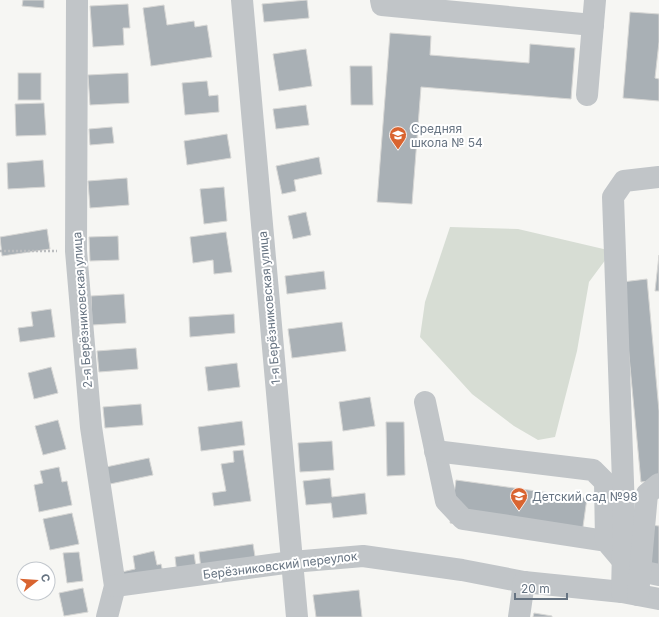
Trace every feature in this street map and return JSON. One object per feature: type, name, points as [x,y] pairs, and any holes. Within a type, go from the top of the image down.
[{"type":"street","name":"2-я Берёзниковская улица","points":[[77,0],[76,251],[91,427],[115,586],[107,617]]},
{"type":"street","name":"1-я Берёзниковская улица","points":[[242,0],[297,617]]},
{"type":"street","points":[[381,0],[382,5],[593,25]]},
{"type":"street","points":[[587,96],[595,0]]},
{"type":"street","points":[[641,568],[624,511],[613,197],[624,181],[659,177]]},
{"type":"street","points":[[425,402],[446,501],[463,518],[606,541],[641,568]]},
{"type":"street","points":[[435,452],[593,470],[605,482],[606,541]]},
{"type":"street","points":[[640,595],[647,494],[659,484]]},
{"type":"street","name":"Берёзниковский переулок","points":[[115,586],[292,562],[363,556],[462,570],[524,582],[640,595]]},
{"type":"street","points":[[519,617],[524,582]]},
{"type":"path","points":[[0,251],[76,251]]},
{"type":"shaded area","points":[[450,227],[518,229],[612,251],[589,282],[577,351],[555,437],[538,440],[514,426],[472,394],[420,337],[425,302]]},
{"type":"building","points":[[23,0],[44,0],[44,8],[22,6]]},
{"type":"building","points":[[307,0],[309,18],[264,22],[262,4]]},
{"type":"building","points":[[128,4],[130,28],[123,28],[124,45],[93,47],[90,6]]},
{"type":"building","points":[[164,5],[167,25],[194,21],[195,27],[207,25],[212,57],[151,66],[143,8]]},
{"type":"building","points":[[630,12],[659,14],[659,42],[655,78],[659,79],[659,101],[623,98]]},
{"type":"building","name":"Средняя школа № 54","points":[[390,33],[431,36],[430,55],[529,63],[530,44],[575,48],[571,99],[421,87],[412,204],[377,202]]},
{"type":"building","points":[[306,49],[312,86],[279,91],[273,54]]},
{"type":"building","points":[[350,66],[372,66],[373,105],[351,105]]},
{"type":"building","points":[[18,73],[41,73],[41,100],[18,100]]},
{"type":"building","points":[[128,73],[129,103],[90,105],[88,75]]},
{"type":"building","points":[[207,81],[209,96],[218,95],[219,112],[185,115],[182,83]]},
{"type":"building","points":[[44,103],[46,135],[16,136],[15,104]]},
{"type":"building","points":[[306,105],[309,125],[276,129],[273,109]]},
{"type":"building","points":[[112,127],[114,143],[90,145],[89,129]]},
{"type":"building","points":[[227,134],[231,158],[187,165],[184,141]]},
{"type":"building","points":[[319,157],[322,174],[294,180],[296,191],[282,194],[276,166]]},
{"type":"building","points":[[43,160],[45,187],[8,189],[7,163]]},
{"type":"building","points":[[127,178],[129,205],[90,208],[88,181]]},
{"type":"building","points":[[224,187],[227,221],[204,224],[200,189]]},
{"type":"building","points":[[306,212],[311,235],[293,239],[288,216]]},
{"type":"building","points":[[47,229],[50,249],[2,256],[0,237]]},
{"type":"building","points":[[226,232],[232,272],[214,274],[213,260],[193,263],[190,237]]},
{"type":"building","points":[[118,236],[119,260],[90,261],[89,237]]},
{"type":"building","points":[[659,255],[659,291],[655,291]]},
{"type":"building","points":[[324,271],[326,289],[287,294],[285,276]]},
{"type":"building","points":[[647,279],[659,411],[659,480],[641,482],[622,282]]},
{"type":"building","points":[[124,294],[126,323],[92,325],[91,296]]},
{"type":"building","points":[[51,309],[55,337],[20,342],[18,328],[33,326],[31,312]]},
{"type":"building","points":[[234,314],[235,333],[190,337],[189,317]]},
{"type":"building","points":[[342,322],[346,351],[292,358],[288,329]]},
{"type":"building","points":[[136,348],[138,369],[99,372],[97,351]]},
{"type":"building","points":[[237,363],[240,387],[208,391],[205,367]]},
{"type":"building","points":[[51,367],[58,393],[34,399],[28,373]]},
{"type":"building","points":[[370,397],[375,426],[343,431],[339,402]]},
{"type":"building","points":[[141,404],[143,425],[105,428],[103,407]]},
{"type":"building","points":[[58,420],[66,449],[43,455],[35,426]]},
{"type":"building","points":[[242,421],[245,445],[201,451],[198,427]]},
{"type":"building","points":[[386,422],[404,422],[405,475],[387,476]]},
{"type":"building","points":[[332,441],[334,470],[300,472],[298,443]]},
{"type":"building","points":[[243,450],[251,501],[214,506],[212,493],[226,491],[221,464],[234,462],[233,451]]},
{"type":"building","points":[[149,458],[153,475],[110,484],[106,467]]},
{"type":"building","points":[[59,467],[62,482],[67,481],[72,505],[39,512],[34,485],[43,483],[40,471]]},
{"type":"building","points":[[330,478],[332,497],[365,493],[367,514],[333,518],[331,503],[306,505],[303,481]]},
{"type":"building","name":"Детский сад №98","points":[[456,480],[587,498],[581,541],[450,523]]},
{"type":"building","points":[[72,513],[79,544],[50,550],[43,519]]},
{"type":"building","points":[[651,525],[659,526],[659,565],[646,563]]},
{"type":"building","points":[[253,544],[257,569],[202,577],[199,552]]},
{"type":"building","points":[[154,551],[157,565],[161,564],[164,577],[125,586],[122,572],[135,569],[133,556]]},
{"type":"building","points":[[79,552],[83,581],[67,583],[63,553]]},
{"type":"building","points":[[194,554],[198,579],[178,582],[175,557]]},
{"type":"building","points":[[83,588],[88,612],[64,616],[59,593]]},
{"type":"building","points":[[359,590],[362,617],[316,617],[313,595]]},
{"type":"building","points":[[534,613],[552,616],[552,617],[533,617]]},
{"type":"place","name":"Средняя школа № 54","points":[[398,150]]},
{"type":"place","name":"Детский сад №98","points":[[519,511]]}]
